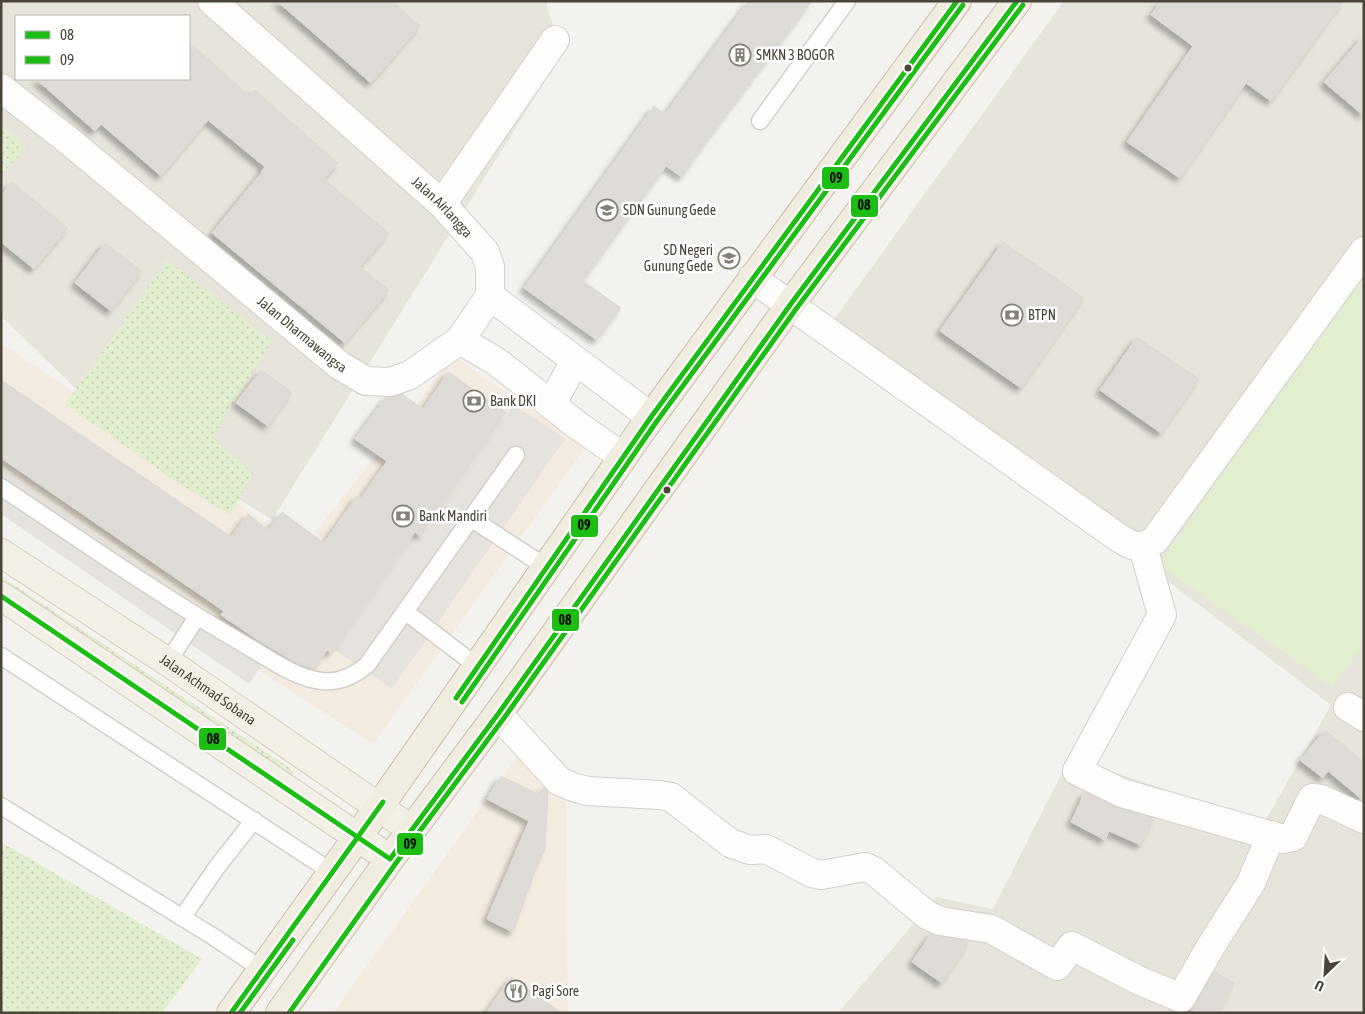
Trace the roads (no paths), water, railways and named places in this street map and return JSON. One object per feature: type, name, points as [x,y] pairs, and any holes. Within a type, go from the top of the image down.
[{"type":"highway","points":[[231,1013],[380,807],[651,417],[957,1]]},
{"type":"highway","points":[[280,1013],[390,859],[498,714],[790,306],[1017,1]]},
{"type":"main road","name":"Jalan Achmad Sobana","points":[[1,553],[168,662],[412,830]]},
{"type":"main road","points":[[1,596],[390,859]]},
{"type":"street","name":"Jalan Airlangga","points":[[212,1],[442,204],[485,252],[492,282],[490,296]]},
{"type":"street","points":[[442,204],[554,40]]},
{"type":"street","name":"Jalan Dharmawangsa","points":[[1,88],[69,141],[339,365],[366,382],[390,382],[410,375],[460,340]]},
{"type":"street","points":[[752,278],[1119,538],[1133,546],[1144,547],[1155,540],[1364,251]]},
{"type":"street","points":[[623,457],[577,425],[497,362],[460,340],[490,296],[651,417]]},
{"type":"street","points":[[551,404],[575,361]]},
{"type":"street","points":[[1144,547],[1162,615],[1077,771],[1122,793],[1283,838],[1294,837],[1312,798],[1321,799],[1364,819]]},
{"type":"street","points":[[498,714],[559,781],[573,787],[671,797],[730,843],[750,850],[766,849],[812,873],[821,875],[865,867],[874,871],[926,915],[940,921],[991,930],[1057,966],[1072,946],[1138,980],[1181,998],[1251,883],[1271,835]]},
{"type":"lane","points":[[760,121],[847,1]]},
{"type":"lane","points":[[1,487],[197,617],[292,671],[322,681],[338,681],[355,675],[367,665],[516,455]]},
{"type":"lane","points":[[472,519],[546,568]]},
{"type":"lane","points":[[406,612],[478,667]]},
{"type":"lane","points":[[168,662],[197,617]]},
{"type":"lane","points":[[1,656],[332,872]]},
{"type":"lane","points":[[1,806],[263,970]]},
{"type":"lane","points":[[182,918],[254,820]]},
{"type":"place","name":"SMKN 3 BOGOR","points":[[740,55]]},
{"type":"place","name":"SDN Gunung Gede","points":[[607,210]]},
{"type":"place","name":"SD Negeri Gunung Gede","points":[[729,258]]},
{"type":"place","name":"BTPN","points":[[1012,315]]},
{"type":"place","name":"Bank DKI","points":[[474,401]]},
{"type":"place","name":"Bank Mandiri","points":[[403,516]]},
{"type":"place","name":"Pagi Sore","points":[[516,991]]}]
